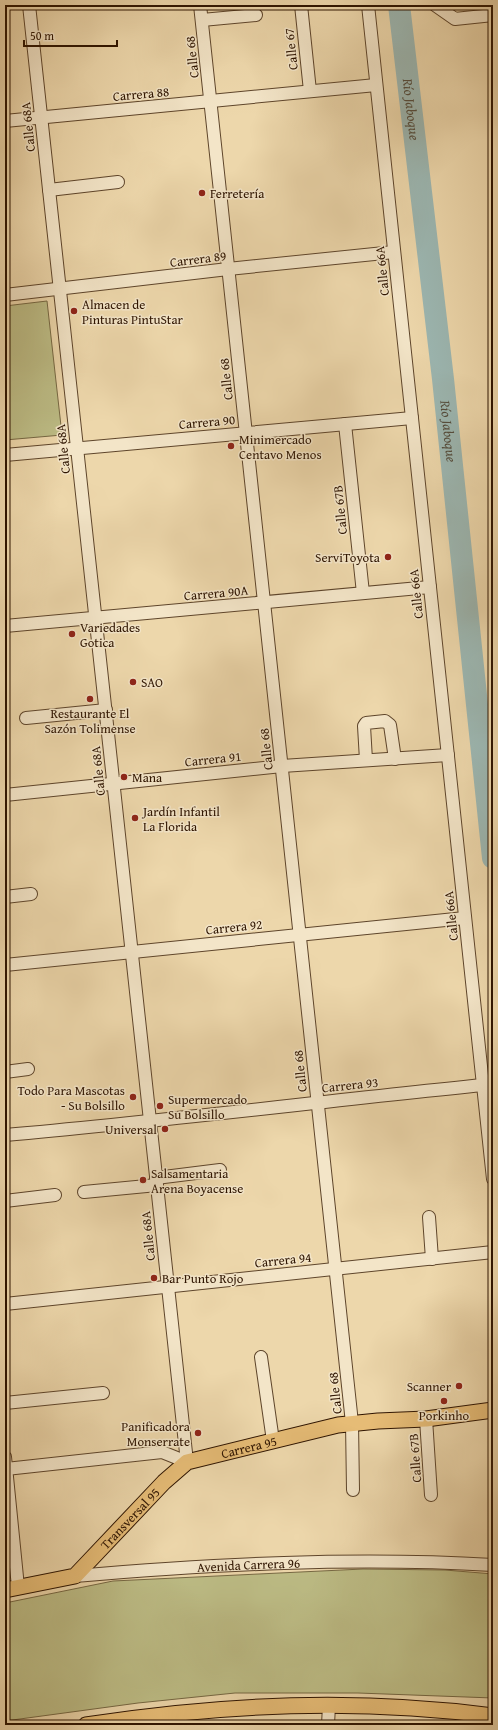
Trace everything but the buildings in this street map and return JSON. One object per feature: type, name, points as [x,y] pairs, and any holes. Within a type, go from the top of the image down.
[{"type":"main road","name":"Carrera 95","points":[[187,1462],[352,1423],[426,1419],[493,1410]]},
{"type":"main road","name":"Transversal 95","points":[[75,1576],[164,1482],[187,1462]]},
{"type":"main road","name":"Avenida Carrera 96","points":[[12,1588],[75,1576]]},
{"type":"main road","points":[[89,1725],[234,1708],[329,1705],[433,1710],[493,1716]]},
{"type":"street","name":"Calle 68A","points":[[29,5],[187,1462]]},
{"type":"street","name":"Calle 68","points":[[200,5],[352,1423],[353,1490]]},
{"type":"street","name":"Calle 67","points":[[301,5],[310,91]]},
{"type":"street","name":"Calle 66A","points":[[368,5],[493,1179]]},
{"type":"street","points":[[435,5],[455,19],[493,15]]},
{"type":"street","points":[[202,20],[256,15]]},
{"type":"street","name":"Carrera 88","points":[[5,121],[376,85]]},
{"type":"street","points":[[49,190],[118,182]]},
{"type":"street","name":"Carrera 89","points":[[5,295],[60,290],[228,269],[394,252]]},
{"type":"street","name":"Carrera 90","points":[[5,455],[77,447],[412,418]]},
{"type":"street","name":"Calle 67B","points":[[345,424],[363,593]]},
{"type":"street","name":"Carrera 90A","points":[[5,626],[430,587]]},
{"type":"street","points":[[26,718],[106,710]]},
{"type":"street","points":[[366,760],[364,726],[366,724],[386,721],[390,725],[395,759]]},
{"type":"street","name":"Carrera 91","points":[[5,795],[282,766],[448,755]]},
{"type":"street","points":[[5,897],[31,894]]},
{"type":"street","name":"Carrera 92","points":[[5,965],[465,918]]},
{"type":"street","points":[[5,1072],[28,1069]]},
{"type":"street","name":"Carrera 93","points":[[5,1135],[150,1122],[317,1102],[483,1085]]},
{"type":"street","points":[[84,1192],[220,1170]]},
{"type":"street","points":[[5,1201],[55,1195]]},
{"type":"street","points":[[429,1217],[432,1259]]},
{"type":"street","name":"Carrera 94","points":[[5,1304],[493,1252]]},
{"type":"street","points":[[260,1357],[272,1441]]},
{"type":"street","points":[[5,1404],[103,1393]]},
{"type":"street","name":"Calle 67B","points":[[426,1419],[431,1495]]},
{"type":"street","points":[[12,1588],[6,1463],[144,1448],[162,1452],[187,1462]]},
{"type":"street","name":"Avenida Carrera 96","points":[[75,1576],[176,1569],[353,1561],[437,1562],[493,1565]]},
{"type":"street","points":[[328,1725],[329,1705]]},
{"type":"green space","points":[[47,301],[62,435],[5,440],[5,306]]},
{"type":"green space","points":[[363,1569],[445,1570],[493,1574],[493,1698],[358,1693],[235,1693],[138,1703],[5,1721],[5,1603],[113,1581]]},
{"type":"waterway","name":"Río Jaboque","points":[[399,5],[443,379],[493,858]]},
{"type":"place","name":"Ferretería","points":[[202,193]]},
{"type":"place","name":"Almacen de Pinturas PintuStar","points":[[74,311]]},
{"type":"place","name":"Minimercado Centavo Menos","points":[[231,446]]},
{"type":"place","name":"ServiToyota","points":[[388,557]]},
{"type":"place","name":"Variedades Gotica","points":[[72,634]]},
{"type":"place","name":"SAO","points":[[133,682]]},
{"type":"place","name":"Restaurante El Sazón Tolimense","points":[[90,699]]},
{"type":"place","name":"Mana","points":[[124,777]]},
{"type":"place","name":"Jardín Infantil La Florida","points":[[135,818]]},
{"type":"place","name":"Todo Para Mascotas - Su Bolsillo","points":[[133,1097]]},
{"type":"place","name":"Supermercado Su Bolsillo","points":[[160,1106]]},
{"type":"place","name":"Universal","points":[[165,1129]]},
{"type":"place","name":"Salsamentaria Arena Boyacense","points":[[143,1180]]},
{"type":"place","name":"Bar Punto Rojo","points":[[154,1278]]},
{"type":"place","name":"Scanner","points":[[459,1386]]},
{"type":"place","name":"Porkinho","points":[[444,1401]]},
{"type":"place","name":"Panificadora Monserrate","points":[[198,1433]]}]
